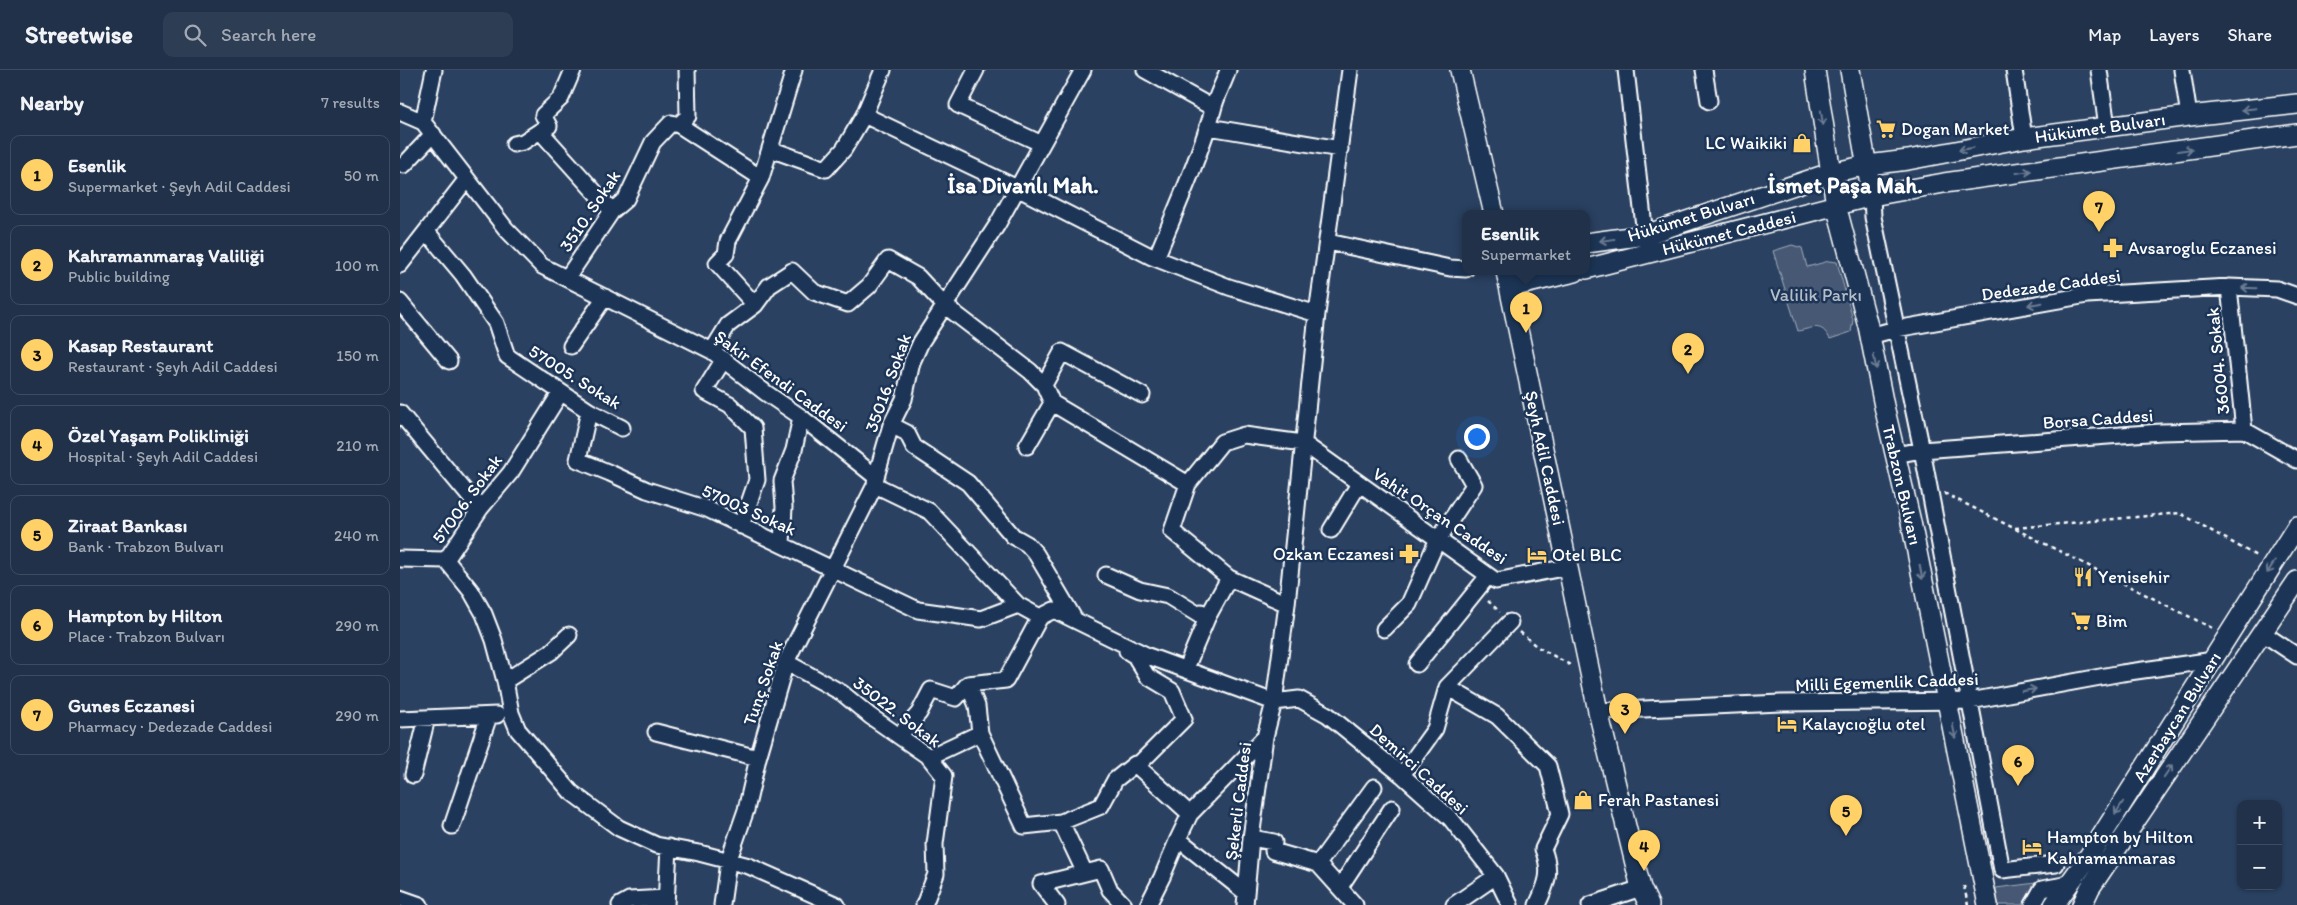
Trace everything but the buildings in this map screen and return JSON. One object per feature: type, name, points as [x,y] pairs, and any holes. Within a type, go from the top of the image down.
[{"type":"main road","points":[[1460,70],[1493,210]]},
{"type":"main road","name":"Trabzon Bulvarı","points":[[1815,70],[1836,205],[1870,336],[1948,702],[1987,903]]},
{"type":"main road","name":"Trabzon Bulvarı","points":[[1850,70],[1872,196]]},
{"type":"main road","name":"Hükümet Bulvarı","points":[[1590,242],[1645,235],[1830,173],[1868,165],[1908,160],[2024,138],[2297,104]]},
{"type":"main road","name":"Hükümet Bulvarı","points":[[1872,196],[1944,183],[2297,134]]},
{"type":"main road","name":"Hükümet Caddesi","points":[[1590,268],[1872,196]]},
{"type":"main road","points":[[1505,276],[1522,275]]},
{"type":"main road","name":"Şeyh Adil Caddesi","points":[[1505,276],[1598,711],[1641,888],[1649,905]]},
{"type":"main road","name":"Azerbaycan Bulvarı","points":[[2054,905],[2070,884],[2191,696],[2297,526]]},
{"type":"main road","name":"Azerbaycan Bulvarı","points":[[2082,905],[2090,888],[2297,581]]},
{"type":"street","points":[[400,112],[423,122],[434,70]]},
{"type":"street","points":[[514,144],[523,142],[549,126],[543,115],[561,98],[573,70]]},
{"type":"street","points":[[687,70],[688,116],[679,125],[761,178]]},
{"type":"street","points":[[755,304],[717,263],[726,254],[728,241],[761,178],[794,70]]},
{"type":"street","points":[[770,148],[826,169],[844,150],[864,115],[883,70]]},
{"type":"street","points":[[976,70],[958,104],[1042,144]]},
{"type":"street","name":"35016. Sokak","points":[[875,481],[891,425],[904,399],[912,362],[921,342],[998,225],[1084,70]]},
{"type":"street","points":[[1145,70],[1213,108]]},
{"type":"street","points":[[1156,258],[1209,127],[1213,108],[1228,70]]},
{"type":"street","name":"Şekerli Caddesi","points":[[1246,899],[1251,838],[1265,737],[1274,702],[1287,604],[1316,314],[1328,242],[1350,70]]},
{"type":"street","points":[[1626,70],[1645,235]]},
{"type":"street","points":[[1704,70],[1709,101]]},
{"type":"street","points":[[2014,70],[2024,138]]},
{"type":"street","points":[[2099,70],[2107,127]]},
{"type":"street","points":[[2182,70],[2189,116]]},
{"type":"street","points":[[864,115],[1017,188],[1156,258],[1229,287],[1316,314]]},
{"type":"street","name":"Şakir Efendi Caddesi","points":[[423,122],[466,180],[506,229],[542,266],[718,355],[766,393],[802,417],[875,481],[929,512],[1018,605],[1040,616]]},
{"type":"street","name":"3510. Sokak","points":[[568,278],[612,211],[626,198],[654,142],[671,123],[679,125]]},
{"type":"street","points":[[1209,127],[1340,149]]},
{"type":"street","points":[[540,131],[612,211]]},
{"type":"street","points":[[404,164],[433,134]]},
{"type":"street","points":[[400,265],[466,180]]},
{"type":"street","name":"Trabzon Bulvarı","points":[[1872,196],[1873,217],[1975,700],[2002,870],[2056,864]]},
{"type":"street","name":"57005. Sokak","points":[[427,232],[463,275],[496,322],[507,356],[589,411],[622,428]]},
{"type":"street","points":[[1328,242],[1450,268],[1462,269]]},
{"type":"street","points":[[741,526],[757,480],[753,428],[730,405],[704,391],[728,325],[755,304],[769,286],[792,271],[814,292],[848,304],[869,286],[888,260],[918,277],[944,305],[1030,372],[1044,385],[1052,403],[1188,484]]},
{"type":"street","name":"Dedezade Caddesi","points":[[1870,336],[1896,329],[2087,295],[2228,287],[2277,289],[2297,296]]},
{"type":"street","name":"36004. Sokak","points":[[2228,287],[2244,430]]},
{"type":"street","points":[[571,346],[605,297]]},
{"type":"street","points":[[400,302],[449,361]]},
{"type":"street","points":[[1044,385],[1062,352],[1142,395]]},
{"type":"street","name":"57006. Sokak","points":[[561,392],[511,472],[480,508],[446,560],[471,591],[484,614],[494,640],[511,713],[518,730],[571,792],[619,828],[656,845],[749,866],[837,905]]},
{"type":"street","points":[[1028,446],[1052,403]]},
{"type":"street","name":"57003 Sokak","points":[[589,411],[578,460],[610,472],[647,490],[707,509],[918,610],[981,619],[1018,605]]},
{"type":"street","points":[[400,413],[480,508]]},
{"type":"street","points":[[782,544],[784,507],[782,481],[794,450],[802,417]]},
{"type":"street","points":[[891,425],[907,433],[914,447],[968,483],[1013,536],[1027,544],[1036,554],[1075,621],[1135,656],[1147,676],[1172,691],[1184,719],[1137,766]]},
{"type":"street","points":[[2244,430],[2297,460]]},
{"type":"street","name":"Borsa Caddesi","points":[[1895,455],[1922,450],[2161,432],[2244,430]]},
{"type":"street","points":[[1287,604],[1229,578],[1172,532],[1188,484],[1222,442],[1244,435],[1303,443]]},
{"type":"street","name":"Vahit Orçan Caddesi","points":[[1303,443],[1496,581],[1568,566]]},
{"type":"street","points":[[1384,629],[1409,604],[1438,540],[1474,485],[1459,459]]},
{"type":"street","name":"Tunç Sokak","points":[[722,905],[728,862],[746,810],[758,758],[786,662],[875,481]]},
{"type":"street","points":[[1331,530],[1359,484]]},
{"type":"street","points":[[400,559],[446,560]]},
{"type":"street","points":[[1106,575],[1140,590],[1168,596],[1199,615],[1201,612],[1207,615],[1207,618]]},
{"type":"street","points":[[1416,664],[1488,576]]},
{"type":"street","points":[[1186,668],[1207,618],[1229,578]]},
{"type":"street","points":[[899,736],[920,713],[931,690],[956,698],[968,684],[1006,680],[1040,616],[1054,610],[1148,656],[1186,668],[1274,702]]},
{"type":"street","points":[[1402,775],[1434,729],[1447,687],[1510,622]]},
{"type":"street","points":[[2262,632],[2297,656]]},
{"type":"street","points":[[505,681],[551,652],[569,635]]},
{"type":"street","name":"Milli Egemenlik Caddesi","points":[[1598,711],[1781,703],[1948,702],[1975,700],[2122,673],[2214,660]]},
{"type":"street","name":"35022. Sokak","points":[[786,662],[842,693],[870,716],[930,757],[944,776],[934,844],[936,874],[924,905]]},
{"type":"street","points":[[2174,666],[2184,671],[2190,677],[2192,684],[2191,696]]},
{"type":"street","points":[[968,684],[977,706],[980,733],[1024,826],[1061,822],[1101,806],[1115,780],[1135,764],[1190,814]]},
{"type":"street","points":[[1447,687],[1496,716],[1548,766],[1560,814],[1543,849],[1546,856],[1548,882],[1537,905]]},
{"type":"street","name":"Demirci Caddesi","points":[[1274,702],[1299,700],[1328,715],[1402,775],[1451,820],[1496,876],[1510,905]]},
{"type":"street","points":[[400,719],[489,716],[511,713]]},
{"type":"street","points":[[452,826],[489,716]]},
{"type":"street","points":[[413,775],[427,718]]},
{"type":"street","points":[[656,732],[758,758]]},
{"type":"street","points":[[930,757],[980,733]]},
{"type":"street","points":[[1148,905],[1190,814],[1265,737]]},
{"type":"street","points":[[1318,864],[1374,787]]},
{"type":"street","points":[[1340,887],[1392,808]]},
{"type":"street","points":[[1061,822],[1085,872]]},
{"type":"street","points":[[1178,838],[1246,899]]},
{"type":"street","points":[[1251,838],[1274,842],[1273,852],[1318,864],[1355,905]]},
{"type":"street","points":[[620,905],[630,900],[666,902],[669,847]]},
{"type":"street","points":[[1057,905],[1041,884],[1101,869],[1110,890],[1124,905]]},
{"type":"street","points":[[1454,905],[1496,876]]},
{"type":"street","points":[[2033,905],[2042,889],[2070,884]]},
{"type":"street","points":[[1590,905],[1641,888]]},
{"type":"street","points":[[400,898],[420,905]]},
{"type":"path","points":[[1928,484],[2228,636]]},
{"type":"path","points":[[2014,528],[2180,513],[2273,565]]},
{"type":"path","points":[[1476,590],[1536,646],[1590,676]]},
{"type":"path","points":[[1964,886],[1968,905]]},
{"type":"green space","name":"Valilik Parkı","points":[[1792,245],[1802,248],[1807,267],[1829,261],[1837,262],[1853,320],[1851,332],[1830,339],[1820,328],[1798,331],[1773,251]]},
{"type":"green space","points":[[2036,883],[2022,905],[1998,905],[1996,888]]},
{"type":"place","name":"Dogan Market","points":[[1886,129]]},
{"type":"place","name":"LC Waikiki","points":[[1802,143]]},
{"type":"place","name":"Gunes Eczanesi","points":[[2099,232]]},
{"type":"place","name":"Avsaroglu Eczanesi","points":[[2113,248]]},
{"type":"place","name":"Esenlik","points":[[1526,333]]},
{"type":"place","name":"Kahramanmaraş Valiliği","points":[[1688,374]]},
{"type":"place","name":"Ozkan Eczanesi","points":[[1409,554]]},
{"type":"place","name":"Otel BLC","points":[[1537,555]]},
{"type":"place","name":"Yenisehir","points":[[2083,577]]},
{"type":"place","name":"Bim","points":[[2081,621]]},
{"type":"place","name":"Kalaycıoğlu otel","points":[[1787,724]]},
{"type":"place","name":"Kasap Restaurant","points":[[1625,734]]},
{"type":"place","name":"Hampton by Hilton","points":[[2018,786]]},
{"type":"place","name":"Ferah Pastanesi","points":[[1583,800]]},
{"type":"place","name":"Ziraat Bankası","points":[[1846,836]]},
{"type":"place","name":"Hampton by Hilton Kahramanmaras","points":[[2032,847]]},
{"type":"place","name":"Özel Yaşam Polikliniği","points":[[1644,871]]},
{"type":"district","name":"İsa Divanlı Mah.","points":[[1023,185]]},
{"type":"district","name":"İsmet Paşa Mah.","points":[[1845,185]]}]
